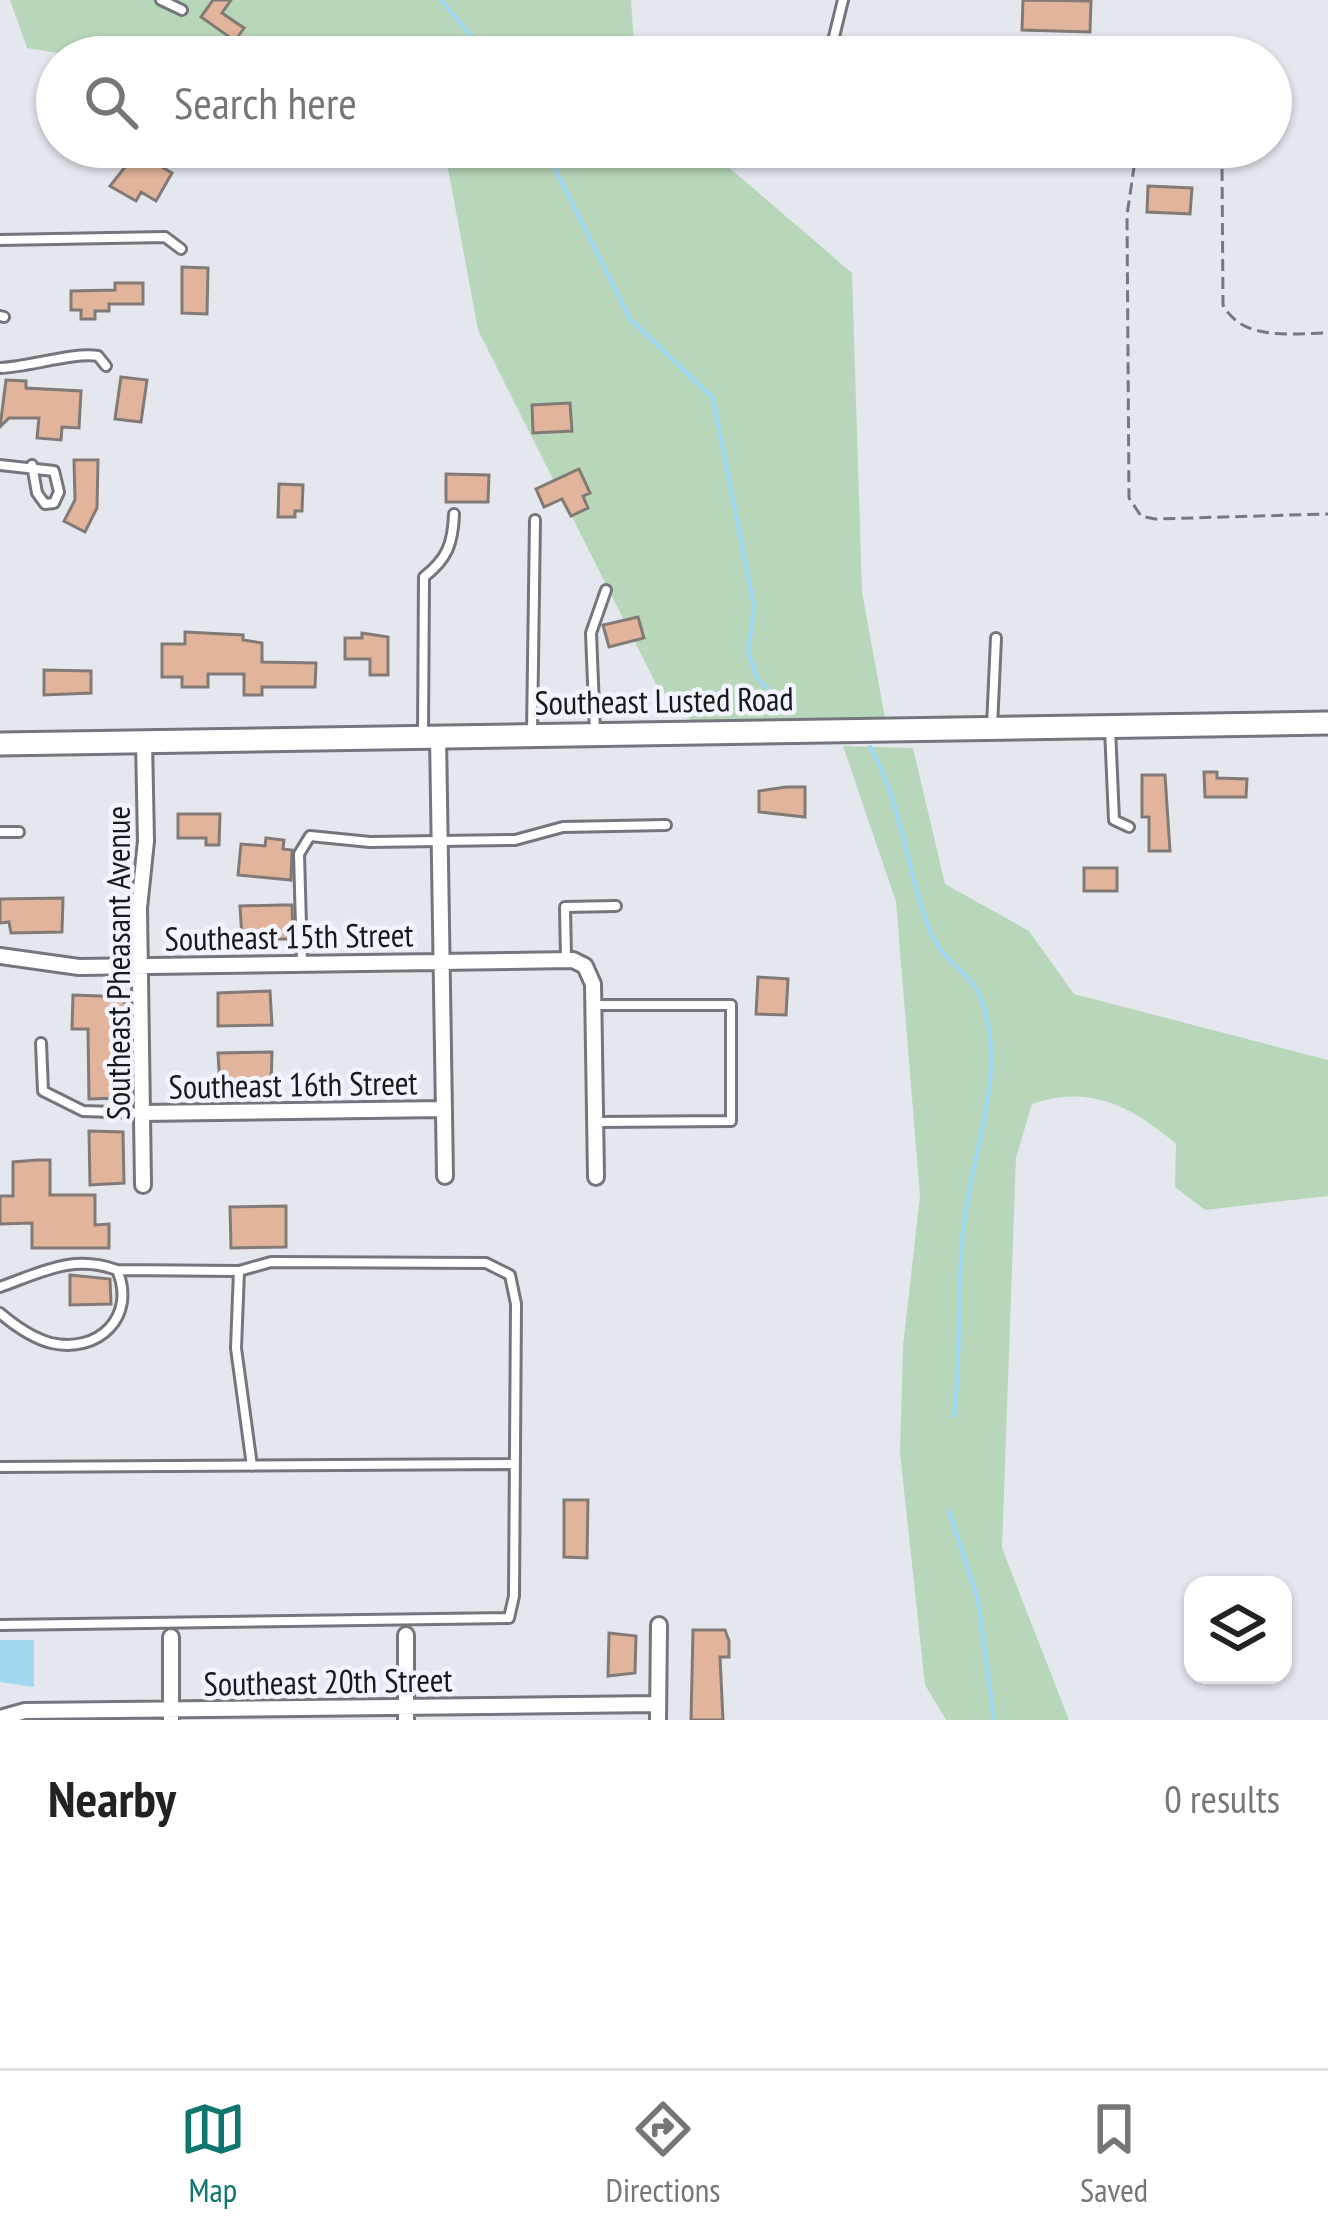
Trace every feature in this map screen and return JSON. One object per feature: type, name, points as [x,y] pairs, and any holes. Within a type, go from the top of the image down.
[{"type":"main road","name":"Southeast Lusted Road","points":[[0,744],[1328,723]]},
{"type":"street","points":[[431,736],[440,841],[445,1176]]},
{"type":"street","name":"Southeast Pheasant Avenue","points":[[143,1185],[144,741]]},
{"type":"street","name":"Southeast 15th Street","points":[[0,956],[61,967],[573,961]]},
{"type":"street","points":[[573,961],[592,977],[596,1177]]},
{"type":"street","name":"Southeast 16th Street","points":[[142,1113],[444,1109]]},
{"type":"street","points":[[658,1625],[658,1712]]},
{"type":"street","points":[[406,1635],[406,1713]]},
{"type":"street","points":[[171,1637],[171,1715]]},
{"type":"street","name":"Southeast 20th Street","points":[[0,1717],[25,1711],[171,1715],[658,1712]]},
{"type":"lane","points":[[161,0],[182,10]]},
{"type":"lane","points":[[834,36],[843,0]]},
{"type":"lane","points":[[0,240],[164,237],[181,249]]},
{"type":"lane","points":[[0,368],[39,367],[84,354],[98,356],[106,366]]},
{"type":"lane","points":[[0,465],[32,464],[54,471],[59,492],[54,503],[44,504],[37,493],[32,464]]},
{"type":"lane","points":[[431,736],[424,578],[443,562],[453,542],[454,514]]},
{"type":"lane","points":[[532,735],[535,520]]},
{"type":"lane","points":[[595,734],[591,633],[605,590]]},
{"type":"lane","points":[[992,728],[996,638]]},
{"type":"lane","points":[[1110,727],[1111,805],[1114,820],[1130,827]]},
{"type":"lane","points":[[302,962],[299,854],[310,836],[515,840],[563,827],[666,825]]},
{"type":"lane","points":[[0,832],[19,832]]},
{"type":"lane","points":[[573,961],[565,907],[616,906]]},
{"type":"lane","points":[[593,1005],[731,1005],[731,1121],[595,1122]]},
{"type":"lane","points":[[41,1043],[43,1090],[83,1111],[142,1113]]},
{"type":"lane","points":[[0,1287],[59,1264],[91,1261],[117,1270],[239,1271],[271,1262],[500,1266],[515,1289],[514,1596],[509,1618],[0,1625]]},
{"type":"lane","points":[[0,1313],[50,1342],[81,1344],[108,1333],[123,1309],[126,1290],[117,1270]]},
{"type":"lane","points":[[239,1271],[236,1348],[251,1466]]},
{"type":"lane","points":[[0,1467],[514,1464]]},
{"type":"path","points":[[1134,168],[1127,215],[1129,498],[1134,509],[1155,519],[1328,514]]},
{"type":"path","points":[[1222,168],[1223,305],[1229,317],[1257,331],[1328,333]]},
{"type":"green space","points":[[10,0],[631,0],[634,36],[36,36],[36,49],[27,48]]},
{"type":"green space","points":[[448,168],[730,168],[852,273],[862,592],[885,718],[694,723],[657,686],[478,330]]},
{"type":"green space","points":[[843,746],[913,748],[945,884],[1029,931],[1074,994],[1328,1060],[1328,1196],[1205,1210],[1175,1187],[1176,1144],[1143,1119],[1091,1098],[1052,1098],[1032,1104],[1016,1158],[1002,1548],[1069,1720],[946,1720],[925,1685],[900,1453],[903,1346],[920,1196],[896,902]]},
{"type":"water","points":[[0,1640],[34,1640],[34,1687],[0,1682]]},
{"type":"building","points":[[213,0],[231,0],[222,13],[244,28],[238,36],[228,36],[201,17]]},
{"type":"building","points":[[1023,0],[1091,1],[1090,32],[1022,30]]},
{"type":"building","points":[[124,168],[164,168],[172,173],[156,201],[141,192],[136,201],[110,186]]},
{"type":"building","points":[[1148,186],[1192,188],[1190,214],[1147,212]]},
{"type":"building","points":[[182,267],[208,268],[207,314],[182,313]]},
{"type":"building","points":[[115,283],[143,283],[143,304],[109,304],[109,311],[95,311],[95,319],[81,319],[81,310],[71,310],[71,291],[115,290]]},
{"type":"building","points":[[121,377],[147,380],[141,422],[115,419]]},
{"type":"building","points":[[6,380],[26,381],[26,388],[81,391],[79,428],[62,427],[61,440],[37,438],[39,418],[9,418],[0,427]]},
{"type":"building","points":[[570,403],[572,431],[533,433],[532,405]]},
{"type":"building","points":[[74,460],[98,460],[97,508],[85,532],[64,521],[75,500]]},
{"type":"building","points":[[579,469],[590,493],[583,496],[588,508],[571,516],[562,499],[544,507],[536,489]]},
{"type":"building","points":[[446,474],[489,475],[488,502],[446,502]]},
{"type":"building","points":[[279,484],[303,485],[302,511],[295,511],[295,517],[278,517]]},
{"type":"building","points":[[638,617],[644,638],[609,647],[603,625]]},
{"type":"building","points":[[185,632],[243,635],[243,640],[262,643],[262,662],[316,663],[315,687],[262,687],[262,695],[244,695],[244,674],[208,674],[208,687],[182,687],[182,677],[162,677],[162,644],[185,644]]},
{"type":"building","points":[[362,633],[388,637],[388,675],[370,675],[370,659],[345,659],[345,638],[362,638]]},
{"type":"building","points":[[44,670],[91,671],[91,693],[44,695]]},
{"type":"building","points":[[1204,772],[1217,772],[1217,778],[1247,779],[1246,797],[1205,797]]},
{"type":"building","points":[[1142,775],[1165,775],[1170,851],[1149,851],[1149,817],[1142,817]]},
{"type":"building","points":[[805,787],[805,817],[759,812],[759,791]]},
{"type":"building","points":[[178,814],[220,814],[219,845],[206,845],[206,838],[178,838]]},
{"type":"building","points":[[266,838],[284,840],[283,849],[292,850],[291,880],[238,875],[241,844],[265,846]]},
{"type":"building","points":[[1084,868],[1117,868],[1117,891],[1084,891]]},
{"type":"building","points":[[63,898],[62,932],[11,933],[9,922],[0,923],[0,899]]},
{"type":"building","points":[[292,905],[293,939],[242,939],[240,906]]},
{"type":"building","points":[[758,977],[788,979],[786,1015],[756,1014]]},
{"type":"building","points":[[270,991],[272,1025],[218,1026],[218,993]]},
{"type":"building","points":[[73,995],[125,997],[120,1098],[89,1099],[88,1029],[72,1029]]},
{"type":"building","points":[[272,1052],[271,1086],[220,1087],[218,1053]]},
{"type":"building","points":[[89,1131],[123,1132],[124,1183],[90,1185]]},
{"type":"building","points":[[50,1160],[50,1195],[95,1195],[95,1225],[109,1224],[109,1248],[32,1248],[32,1223],[0,1224],[0,1196],[13,1196],[13,1162]]},
{"type":"building","points":[[286,1206],[286,1247],[231,1248],[230,1207]]},
{"type":"building","points":[[70,1275],[110,1279],[111,1304],[70,1305]]},
{"type":"building","points":[[564,1500],[588,1500],[587,1558],[564,1557]]},
{"type":"building","points":[[693,1630],[725,1630],[729,1641],[729,1657],[720,1657],[723,1720],[691,1720]]},
{"type":"building","points":[[609,1633],[636,1636],[635,1673],[608,1676]]},
{"type":"waterway","points":[[441,0],[471,36]]},
{"type":"waterway","points":[[554,168],[630,319],[713,398],[754,607],[748,652],[757,678],[787,707]]},
{"type":"waterway","points":[[870,747],[890,791],[930,931],[976,989],[988,1025],[990,1084],[963,1232],[954,1416]]},
{"type":"waterway","points":[[949,1511],[978,1600],[994,1720]]}]
